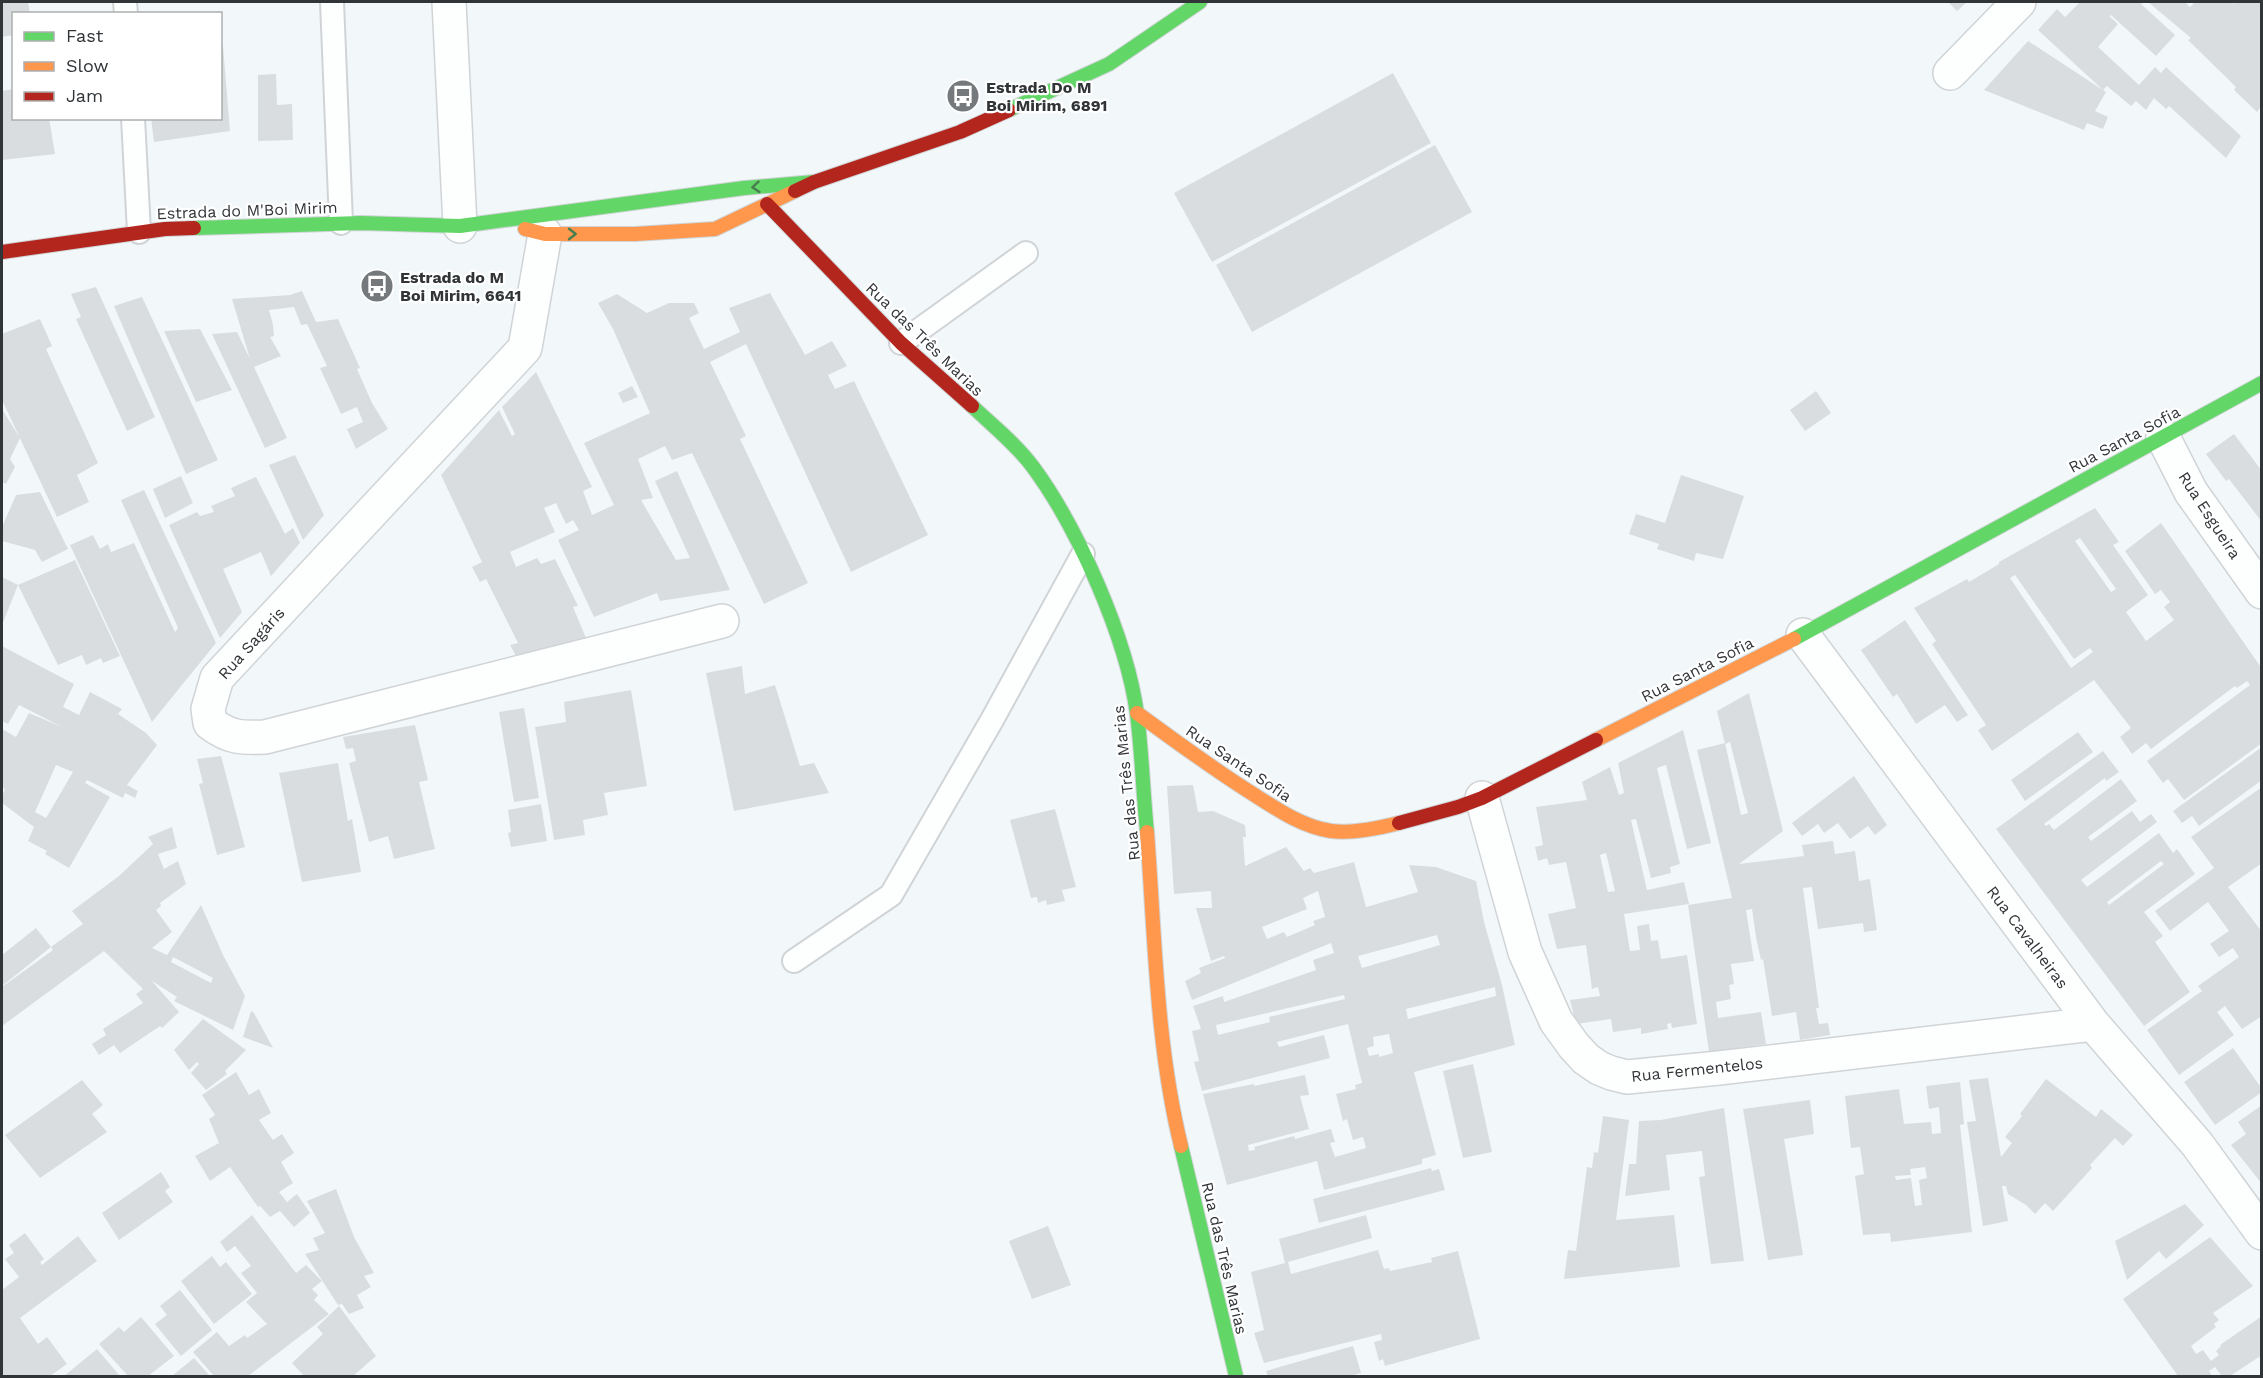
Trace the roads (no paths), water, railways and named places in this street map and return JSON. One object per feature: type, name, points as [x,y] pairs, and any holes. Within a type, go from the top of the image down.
[{"type":"street","points":[[449,2],[460,226]]},
{"type":"street","name":"Estrada do M'Boi Mirim","points":[[495,221],[545,234],[636,234],[715,229],[814,182],[960,132],[1099,69],[1200,2]]},
{"type":"street","points":[[1950,73],[2019,2]]},
{"type":"street","name":"Estrada do M'Boi Mirim","points":[[2,252],[165,229],[341,223],[460,226],[744,188],[814,182]]},
{"type":"street","name":"Rua das Três Marias","points":[[767,204],[901,343],[1008,439],[1033,467],[1067,521],[1101,593],[1127,664],[1137,713],[1164,1052],[1171,1105],[1236,1377]]},
{"type":"street","name":"Rua Sagáris","points":[[545,234],[525,348],[217,678],[208,709],[210,723],[224,733],[241,738],[265,737],[722,621]]},
{"type":"street","name":"Rua Santa Sofia","points":[[1137,713],[1217,771],[1283,813],[1314,828],[1334,831],[1380,828],[1458,807],[1482,798],[1803,635],[2262,383]]},
{"type":"street","name":"Rua Esgueira","points":[[2163,437],[2192,492],[2262,592]]},
{"type":"street","name":"Rua Cavalheiras","points":[[1803,635],[2093,1024],[2197,1144],[2262,1233]]},
{"type":"street","name":"Rua Fermentelos","points":[[1482,798],[1525,952],[1556,1021],[1586,1059],[1611,1073],[1627,1077],[1708,1069],[2093,1024]]},
{"type":"lane","points":[[332,2],[341,223]]},
{"type":"lane","points":[[134,120],[139,232]]},
{"type":"lane","points":[[901,343],[1026,253]]},
{"type":"lane","points":[[794,961],[891,895],[992,720],[1083,554]]},
{"type":"place","name":"Estrada Do M Boi Mirim, 6891","points":[[963,96]]},
{"type":"place","name":"Estrada do M Boi Mirim, 6641","points":[[377,286]]}]
